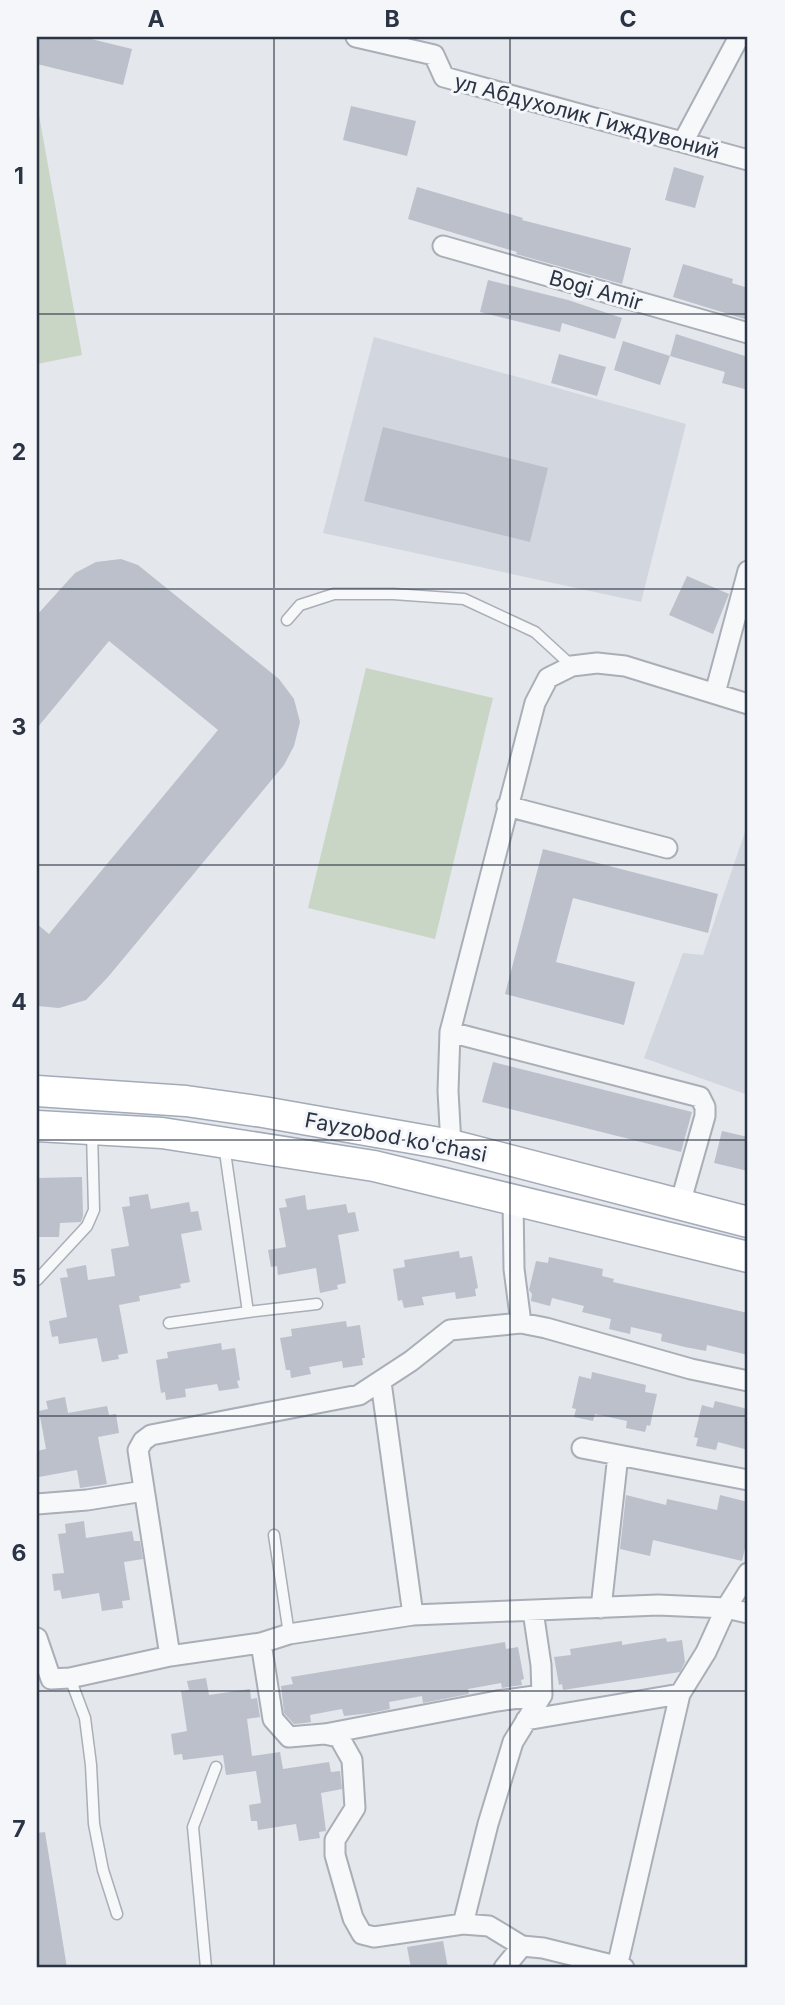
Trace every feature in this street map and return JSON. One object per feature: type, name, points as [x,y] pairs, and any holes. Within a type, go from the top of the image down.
[{"type":"main road","name":"Fayzobod ko'chasi","points":[[37,1091],[186,1101],[451,1145],[748,1222]]},
{"type":"main road","name":"Fayzobod ko'chasi","points":[[37,1126],[92,1128],[224,1141],[374,1166],[748,1257]]},
{"type":"street","name":"ул Абдухолик Гиждувоний","points":[[356,37],[437,46],[444,77],[748,160]]},
{"type":"street","points":[[683,142],[739,37]]},
{"type":"street","points":[[443,246],[603,289],[748,333]]},
{"type":"street","points":[[715,693],[748,570]]},
{"type":"street","points":[[451,1145],[448,1090],[450,1032],[535,703],[548,678],[572,666],[611,663],[748,704]]},
{"type":"street","points":[[507,807],[667,848]]},
{"type":"street","points":[[450,1032],[700,1097],[705,1107],[705,1116],[680,1204]]},
{"type":"street","points":[[513,1200],[514,1269],[521,1323]]},
{"type":"street","points":[[170,1656],[138,1450],[143,1441],[151,1435],[359,1395],[381,1382],[450,1330],[521,1323],[691,1369],[748,1381]]},
{"type":"street","points":[[381,1382],[413,1615]]},
{"type":"street","points":[[582,1448],[748,1480]]},
{"type":"street","points":[[601,1608],[618,1455]]},
{"type":"street","points":[[37,1504],[144,1491]]},
{"type":"street","points":[[324,1734],[339,1737],[352,1760],[355,1808],[335,1840],[335,1854],[353,1918],[362,1934],[374,1937],[463,1924],[489,1926],[522,1946],[543,1948],[620,1967],[680,1694],[706,1653],[726,1608],[748,1573]]},
{"type":"street","points":[[37,1638],[51,1679],[71,1678],[170,1656],[261,1643],[289,1634],[413,1615],[658,1605],[726,1608],[748,1613]]},
{"type":"street","points":[[463,1924],[488,1824],[513,1742],[542,1695],[541,1665],[533,1611]]},
{"type":"street","points":[[261,1643],[273,1719],[289,1737],[324,1734],[542,1695]]},
{"type":"street","points":[[526,1720],[680,1694]]},
{"type":"street","points":[[504,1968],[522,1946]]},
{"type":"lane","points":[[286,620],[300,605],[334,594],[393,594],[464,599],[535,632],[572,666]]},
{"type":"lane","points":[[37,1280],[87,1226],[94,1210],[92,1128]]},
{"type":"lane","points":[[224,1141],[248,1312]]},
{"type":"lane","points":[[169,1323],[317,1304]]},
{"type":"lane","points":[[274,1535],[289,1634]]},
{"type":"lane","points":[[71,1678],[85,1718],[94,1824],[103,1870],[117,1914]]},
{"type":"lane","points":[[206,1968],[193,1827],[216,1768]]},
{"type":"shaded area","points":[[374,337],[686,424],[641,602],[323,533]]},
{"type":"shaded area","points":[[748,823],[748,1095],[644,1058],[683,953],[703,955]]},
{"type":"green space","points":[[37,104],[82,355],[37,364]]},
{"type":"green space","points":[[366,668],[493,698],[435,939],[308,908]]},
{"type":"building","points":[[37,37],[83,37],[132,49],[123,85],[37,64]]},
{"type":"building","points":[[351,106],[416,121],[407,156],[343,140]]},
{"type":"building","points":[[674,167],[704,176],[695,208],[665,200]]},
{"type":"building","points":[[417,187],[523,218],[522,220],[631,248],[622,284],[516,254],[517,252],[408,219]]},
{"type":"building","points":[[683,264],[733,279],[732,283],[748,288],[748,320],[673,297]]},
{"type":"building","points":[[488,280],[568,300],[622,318],[615,339],[562,323],[560,332],[480,312]]},
{"type":"building","points":[[676,334],[748,357],[748,390],[722,383],[725,372],[670,356]]},
{"type":"building","points":[[623,341],[670,356],[660,385],[614,370]]},
{"type":"building","points":[[559,354],[606,367],[597,396],[551,383]]},
{"type":"building","points":[[383,427],[548,468],[530,542],[364,501]]},
{"type":"building","points":[[121,559],[138,565],[279,679],[294,699],[300,722],[294,746],[284,765],[108,977],[86,1000],[59,1008],[37,1006],[37,924],[49,934],[218,730],[109,641],[37,728],[37,615],[75,573],[96,562]]},
{"type":"building","points":[[687,576],[729,594],[713,634],[669,615]]},
{"type":"building","points":[[543,849],[718,894],[708,933],[573,898],[556,962],[635,982],[624,1025],[505,994]]},
{"type":"building","points":[[493,1062],[692,1112],[681,1152],[482,1102]]},
{"type":"building","points":[[722,1131],[748,1137],[748,1171],[714,1163]]},
{"type":"building","points":[[82,1177],[81,1222],[60,1223],[59,1237],[37,1237],[37,1178]]},
{"type":"building","points":[[148,1194],[151,1209],[189,1202],[191,1212],[198,1211],[202,1230],[181,1234],[190,1282],[180,1284],[181,1288],[139,1296],[140,1301],[119,1305],[128,1353],[118,1355],[119,1359],[102,1362],[97,1338],[59,1344],[58,1336],[52,1337],[49,1321],[67,1317],[60,1278],[68,1277],[66,1269],[86,1265],[88,1280],[115,1276],[111,1249],[129,1246],[122,1207],[130,1206],[129,1197]]},
{"type":"building","points":[[305,1195],[307,1210],[346,1204],[348,1213],[355,1212],[359,1231],[338,1235],[346,1283],[337,1285],[338,1289],[320,1293],[316,1268],[278,1275],[277,1266],[271,1267],[268,1250],[286,1247],[279,1208],[287,1207],[285,1199]]},
{"type":"building","points":[[459,1251],[460,1258],[472,1256],[478,1288],[475,1289],[476,1296],[456,1299],[455,1292],[422,1297],[424,1305],[404,1308],[402,1300],[398,1301],[393,1269],[405,1267],[404,1260]]},
{"type":"building","points":[[549,1257],[603,1269],[602,1276],[614,1279],[613,1282],[748,1313],[748,1355],[707,1345],[706,1351],[685,1347],[661,1341],[662,1334],[631,1327],[630,1334],[609,1329],[611,1319],[582,1312],[584,1306],[552,1298],[550,1306],[531,1301],[532,1294],[529,1290],[536,1261],[548,1263]]},
{"type":"building","points":[[346,1321],[347,1327],[360,1325],[365,1358],[362,1358],[363,1365],[343,1368],[342,1361],[309,1367],[311,1374],[291,1378],[290,1370],[286,1370],[280,1338],[292,1336],[291,1329]]},
{"type":"building","points":[[221,1343],[222,1350],[235,1348],[239,1388],[219,1391],[217,1384],[185,1389],[186,1397],[166,1400],[165,1392],[161,1393],[156,1360],[168,1358],[167,1352]]},
{"type":"building","points":[[592,1372],[646,1385],[645,1392],[657,1394],[650,1426],[647,1425],[645,1432],[626,1428],[627,1421],[595,1414],[593,1421],[574,1417],[576,1409],[572,1408],[579,1376],[591,1379]]},
{"type":"building","points":[[65,1397],[68,1413],[107,1406],[109,1415],[116,1414],[119,1433],[98,1437],[107,1484],[80,1488],[77,1470],[39,1477],[37,1451],[46,1449],[39,1411],[48,1409],[46,1401]]},
{"type":"building","points":[[715,1401],[748,1409],[748,1450],[718,1442],[716,1450],[696,1446],[698,1438],[694,1437],[702,1405],[713,1408]]},
{"type":"building","points":[[626,1495],[666,1505],[667,1499],[717,1510],[720,1495],[748,1502],[748,1535],[742,1561],[653,1540],[650,1556],[620,1549]]},
{"type":"building","points":[[84,1521],[86,1538],[132,1531],[134,1541],[140,1541],[143,1559],[124,1562],[130,1600],[122,1601],[123,1608],[102,1611],[99,1593],[62,1599],[60,1590],[54,1591],[52,1574],[64,1573],[58,1534],[66,1533],[65,1524]]},
{"type":"building","points":[[666,1638],[667,1642],[682,1640],[685,1662],[680,1672],[563,1690],[562,1684],[559,1685],[554,1657],[571,1655],[570,1649]]},
{"type":"building","points":[[505,1642],[506,1649],[518,1647],[524,1679],[521,1680],[522,1685],[502,1688],[501,1683],[468,1689],[469,1694],[423,1703],[422,1696],[389,1702],[390,1709],[371,1713],[344,1716],[342,1709],[310,1715],[311,1722],[305,1723],[294,1724],[284,1713],[281,1686],[293,1684],[291,1677]]},
{"type":"building","points":[[206,1678],[209,1695],[250,1689],[251,1699],[257,1698],[260,1717],[247,1719],[252,1756],[280,1752],[283,1769],[329,1762],[331,1772],[340,1771],[342,1789],[321,1793],[326,1831],[319,1832],[320,1838],[299,1841],[296,1824],[258,1830],[257,1821],[251,1821],[249,1805],[261,1803],[256,1771],[226,1775],[223,1755],[183,1760],[182,1754],[174,1755],[171,1734],[187,1731],[181,1691],[189,1690],[187,1681]]},
{"type":"building","points":[[45,1832],[67,1968],[37,1968],[37,1833]]},
{"type":"building","points":[[443,1941],[448,1968],[411,1968],[407,1947]]}]
